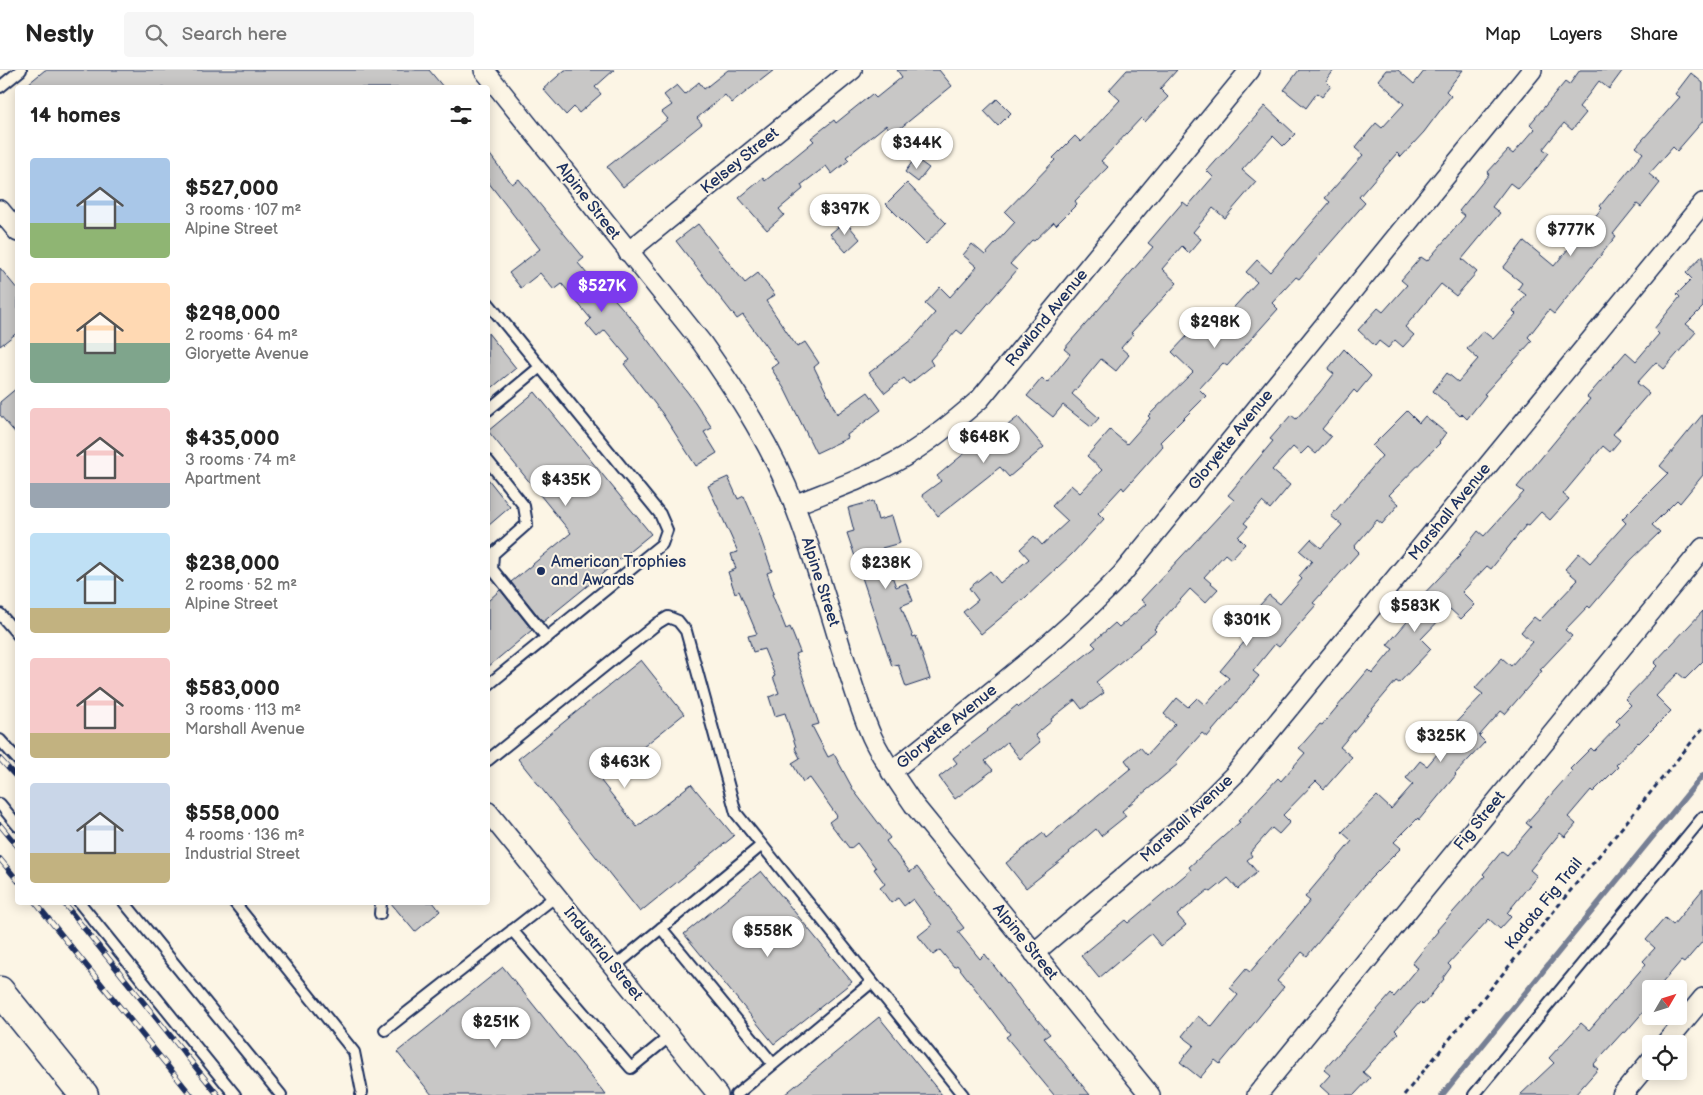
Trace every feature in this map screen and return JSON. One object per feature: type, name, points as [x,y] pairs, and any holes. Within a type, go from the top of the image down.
[{"type":"main road","points":[[3,1000],[84,1095]]},
{"type":"street","name":"Kelsey Street","points":[[628,252],[852,70]]},
{"type":"street","name":"Rowland Avenue","points":[[794,504],[868,475],[903,458],[941,433],[980,399],[1250,70]]},
{"type":"street","name":"Gloryette Avenue","points":[[891,772],[1054,640],[1122,574],[1532,70]]},
{"type":"street","name":"Alpine Street","points":[[487,71],[628,252],[702,343],[732,386],[766,443],[794,504],[810,548],[860,707],[873,739],[891,772],[914,805],[1150,1095]]},
{"type":"street","name":"Marshall Avenue","points":[[1034,953],[1181,828],[1235,774],[1703,203]]},
{"type":"street","points":[[0,210],[15,228]]},
{"type":"street","name":"Fig Street","points":[[1257,1095],[1703,548]]},
{"type":"street","name":"Industrial Street","points":[[490,814],[718,1095]]},
{"type":"street","points":[[1672,1035],[1703,998]]},
{"type":"street","points":[[1622,1095],[1642,1071]]},
{"type":"lane","points":[[0,88],[21,70]]},
{"type":"lane","points":[[490,305],[660,514],[667,530],[662,544],[490,684]]},
{"type":"lane","points":[[490,408],[540,367]]},
{"type":"lane","points":[[490,464],[524,506],[526,524],[493,554],[492,570],[547,638]]},
{"type":"lane","points":[[0,614],[15,632]]},
{"type":"lane","points":[[490,758],[668,617],[678,621],[686,631],[736,813],[963,1095]]},
{"type":"lane","points":[[0,740],[15,757]]},
{"type":"lane","points":[[0,804],[15,822]]},
{"type":"lane","points":[[1474,1095],[1703,817]]},
{"type":"lane","points":[[614,967],[762,845]]},
{"type":"lane","points":[[385,1030],[556,896]]},
{"type":"lane","points":[[81,905],[235,1095]]},
{"type":"lane","points":[[126,905],[282,1095]]},
{"type":"lane","points":[[236,905],[354,1052],[360,1094]]},
{"type":"lane","points":[[380,914],[381,905]]},
{"type":"lane","points":[[661,928],[773,1064]]},
{"type":"lane","points":[[512,930],[631,1068],[670,1036]]},
{"type":"lane","points":[[736,1095],[872,982]]},
{"type":"path","name":"Kadota Fig Trail","points":[[1404,1095],[1703,728]]},
{"type":"building","points":[[45,70],[429,70],[442,85],[27,85]]},
{"type":"building","points":[[565,70],[614,70],[595,87],[601,94],[579,113],[574,107],[566,115],[543,89]]},
{"type":"building","points":[[728,70],[774,70],[732,103],[725,95],[697,118],[702,124],[623,187],[607,167],[668,119],[662,112],[672,105],[664,95],[677,85],[685,94],[699,82],[704,89]]},
{"type":"building","points":[[897,70],[939,70],[952,86],[893,134],[886,125],[846,157],[849,160],[832,174],[826,166],[801,185],[803,189],[779,209],[784,215],[767,230],[739,198],[763,178],[765,181],[814,141],[811,138],[834,120],[836,123],[872,94],[876,98],[902,77]]},
{"type":"building","points":[[1127,70],[1177,70],[1160,89],[1168,97],[1145,122],[1141,118],[1101,161],[1108,167],[1075,201],[1077,204],[1056,225],[1054,222],[1034,241],[1032,240],[1010,264],[1017,270],[962,334],[957,330],[930,360],[933,365],[909,384],[904,378],[885,393],[869,373],[912,339],[935,313],[925,304],[940,287],[950,297],[977,267],[963,255],[972,244],[985,255],[1015,222],[1005,212],[1055,160],[1053,158],[1075,136],[1081,142],[1120,100],[1109,90]]},
{"type":"building","points":[[1299,70],[1334,70],[1326,81],[1331,86],[1322,97],[1317,93],[1306,108],[1284,90]]},
{"type":"building","points":[[1386,70],[1398,70],[1414,84],[1425,70],[1463,70],[1446,91],[1451,96],[1424,132],[1401,157],[1397,153],[1359,197],[1365,203],[1299,279],[1296,277],[1272,303],[1278,309],[1227,366],[1223,363],[1199,389],[1206,396],[1160,442],[1163,446],[1124,490],[1122,487],[1098,513],[1104,519],[1072,554],[1026,597],[981,634],[963,612],[978,600],[969,588],[990,571],[1000,583],[1029,559],[1020,549],[1034,536],[1042,545],[1068,521],[1052,506],[1071,485],[1080,493],[1102,470],[1087,456],[1110,430],[1127,444],[1150,418],[1148,416],[1193,372],[1172,352],[1189,334],[1194,339],[1218,313],[1224,318],[1257,282],[1246,272],[1257,260],[1270,272],[1330,202],[1325,198],[1363,155],[1355,148],[1376,123],[1382,128],[1404,104],[1378,80]]},
{"type":"building","points":[[1580,70],[1623,70],[1609,89],[1599,81],[1579,107],[1586,113],[1572,130],[1564,123],[1543,149],[1549,153],[1537,168],[1518,189],[1510,183],[1492,207],[1500,213],[1462,259],[1477,272],[1456,296],[1441,284],[1405,327],[1414,335],[1403,347],[1395,340],[1388,348],[1379,341],[1375,346],[1358,330],[1378,308],[1383,312],[1407,285],[1401,280],[1421,257],[1427,261],[1465,216],[1459,211],[1489,174],[1487,173],[1508,150],[1513,154],[1535,129],[1530,124],[1565,82],[1569,85]]},
{"type":"building","points":[[1691,73],[1703,83],[1703,121],[1677,151],[1673,147],[1649,174],[1660,183],[1641,207],[1637,204],[1613,234],[1616,236],[1554,314],[1549,310],[1528,337],[1532,341],[1484,394],[1486,395],[1467,419],[1462,414],[1460,416],[1433,391],[1447,373],[1458,382],[1478,359],[1467,349],[1483,331],[1493,339],[1516,314],[1513,311],[1526,295],[1518,289],[1522,283],[1503,268],[1524,241],[1554,266],[1602,208],[1600,206],[1643,153],[1636,147],[1680,97],[1675,94]]},
{"type":"building","points":[[997,99],[1011,113],[998,126],[984,111]]},
{"type":"building","points":[[1265,106],[1295,134],[1283,146],[1273,136],[1242,170],[1256,182],[1225,218],[1213,208],[1193,232],[1201,239],[1189,253],[1182,246],[1162,269],[1177,283],[1131,333],[1133,334],[1121,348],[1129,355],[1116,371],[1101,359],[1072,394],[1099,418],[1091,427],[1063,405],[1053,417],[1027,396],[1042,378],[1047,383],[1070,354],[1064,349],[1153,247],[1148,243],[1183,202],[1188,206],[1213,177],[1207,171]]},
{"type":"building","points":[[490,155],[512,184],[519,179],[584,258],[578,263],[601,291],[605,288],[641,330],[712,428],[704,432],[717,453],[696,466],[662,413],[624,364],[630,360],[605,330],[597,337],[586,324],[591,319],[562,284],[554,290],[540,273],[521,288],[509,273],[540,249],[490,185]]},
{"type":"building","points":[[915,158],[929,168],[918,182],[905,172]]},
{"type":"building","points":[[907,183],[946,223],[926,244],[886,204]]},
{"type":"building","points":[[845,221],[860,239],[846,252],[830,234]]},
{"type":"building","points":[[698,224],[745,283],[758,273],[775,295],[766,301],[797,347],[805,342],[819,363],[814,367],[837,414],[868,392],[881,410],[847,435],[848,438],[816,453],[785,390],[771,368],[778,363],[743,315],[737,319],[676,241]]},
{"type":"building","points":[[1703,255],[1703,307],[1686,324],[1696,332],[1664,369],[1656,362],[1637,383],[1649,393],[1613,434],[1620,440],[1610,452],[1603,446],[1563,494],[1569,499],[1550,520],[1541,512],[1528,526],[1526,525],[1491,569],[1487,566],[1462,592],[1475,605],[1461,619],[1450,609],[1421,639],[1431,649],[1399,683],[1396,681],[1340,747],[1352,757],[1324,789],[1316,781],[1283,815],[1290,822],[1279,834],[1272,828],[1250,853],[1252,856],[1247,860],[1257,872],[1238,889],[1228,878],[1211,892],[1208,890],[1177,915],[1186,925],[1161,946],[1151,934],[1099,978],[1081,956],[1125,920],[1128,923],[1191,870],[1189,867],[1240,822],[1238,821],[1278,778],[1281,781],[1305,753],[1299,748],[1320,724],[1322,725],[1368,670],[1372,674],[1393,649],[1387,645],[1419,608],[1415,603],[1460,556],[1478,531],[1484,536],[1524,492],[1517,487],[1590,399],[1587,397],[1626,352],[1636,361],[1659,334],[1654,329],[1680,297],[1677,294],[1692,279],[1686,273]]},
{"type":"building","points":[[0,268],[15,286],[15,334],[0,346]]},
{"type":"building","points":[[490,336],[516,368],[490,389]]},
{"type":"building","points":[[1344,349],[1371,376],[1357,393],[1354,390],[1322,429],[1331,437],[1316,454],[1308,447],[1301,454],[1293,447],[1272,470],[1290,485],[1270,509],[1262,502],[1244,523],[1248,526],[1238,537],[1245,544],[1231,559],[1225,554],[1204,577],[1218,589],[1205,603],[1190,589],[1154,629],[1156,631],[1096,682],[1104,693],[1082,709],[1075,700],[1051,719],[1052,721],[1035,735],[1040,742],[1020,759],[1007,742],[985,761],[993,770],[955,799],[939,777],[957,763],[953,758],[988,731],[1017,705],[1019,707],[1096,647],[1092,643],[1115,623],[1119,627],[1146,604],[1141,600],[1234,500],[1228,495],[1273,441],[1270,439],[1291,415],[1296,419],[1334,374],[1328,369]]},
{"type":"building","points":[[15,390],[15,432],[0,415],[0,402]]},
{"type":"building","points":[[535,392],[651,534],[543,622],[511,582],[571,533],[490,433],[490,429]]},
{"type":"building","points":[[1407,411],[1419,423],[1425,416],[1446,433],[1440,443],[1389,495],[1399,504],[1382,524],[1377,520],[1354,547],[1359,552],[1313,603],[1316,605],[1279,647],[1275,644],[1253,671],[1259,676],[1207,737],[1202,733],[1176,762],[1178,764],[1122,811],[1126,816],[1101,836],[1096,829],[1070,853],[1026,888],[1006,863],[1043,833],[1046,838],[1131,768],[1125,760],[1140,747],[1147,755],[1175,724],[1164,714],[1177,698],[1188,707],[1197,698],[1205,705],[1229,678],[1220,671],[1269,615],[1259,606],[1269,595],[1280,604],[1302,579],[1299,576],[1312,561],[1300,551],[1311,539],[1321,548],[1342,525],[1331,516],[1382,456],[1372,446]]},
{"type":"building","points":[[1703,414],[1703,475],[1680,503],[1677,500],[1652,525],[1660,532],[1630,561],[1590,608],[1588,606],[1565,630],[1572,636],[1540,670],[1542,671],[1505,714],[1501,711],[1479,736],[1485,742],[1455,774],[1419,820],[1418,818],[1394,842],[1401,848],[1370,879],[1307,956],[1302,952],[1277,981],[1284,987],[1220,1064],[1215,1060],[1200,1078],[1180,1062],[1194,1045],[1182,1036],[1198,1016],[1212,1027],[1238,995],[1230,988],[1246,969],[1250,972],[1310,901],[1305,897],[1352,841],[1342,832],[1377,796],[1391,809],[1413,784],[1406,778],[1420,761],[1427,766],[1448,741],[1443,736],[1483,694],[1475,688],[1502,658],[1511,666],[1532,642],[1521,632],[1534,617],[1539,621],[1578,580],[1565,569],[1579,553],[1590,563],[1626,523],[1622,519],[1668,473],[1660,466]]},
{"type":"building","points":[[1018,417],[1044,447],[1009,477],[1000,467],[938,516],[922,495],[941,481],[937,476],[994,429],[998,433]]},
{"type":"building","points":[[728,477],[738,499],[744,496],[754,519],[772,571],[767,573],[774,593],[772,594],[786,629],[790,627],[800,652],[795,654],[819,724],[812,726],[828,757],[834,754],[854,791],[890,838],[886,841],[910,872],[917,867],[964,928],[958,932],[980,959],[985,954],[1028,1011],[1050,1034],[1044,1038],[1090,1095],[1054,1095],[1006,1037],[1010,1034],[957,965],[954,967],[940,950],[933,955],[918,936],[932,925],[913,899],[904,906],[898,898],[891,903],[880,888],[885,884],[874,869],[876,868],[857,843],[850,849],[829,822],[837,816],[810,778],[803,782],[792,763],[800,758],[795,748],[785,713],[775,716],[769,697],[779,693],[773,677],[775,676],[764,649],[753,652],[748,636],[757,634],[739,591],[735,593],[728,572],[736,569],[731,554],[738,552],[708,486]]},
{"type":"building","points":[[490,482],[510,507],[490,524]]},
{"type":"building","points":[[873,501],[878,520],[892,516],[900,543],[882,548],[896,587],[906,583],[913,601],[901,606],[913,637],[916,636],[930,679],[906,687],[898,664],[892,666],[847,533],[854,531],[848,508]]},
{"type":"building","points":[[500,590],[532,630],[490,665],[490,599]]},
{"type":"building","points":[[1703,611],[1703,661],[1685,679],[1678,673],[1656,696],[1671,711],[1638,742],[1616,765],[1618,767],[1593,792],[1591,790],[1568,817],[1576,824],[1565,837],[1560,833],[1530,870],[1537,876],[1507,913],[1511,917],[1500,929],[1489,919],[1448,964],[1451,967],[1444,979],[1423,1005],[1420,1002],[1395,1030],[1398,1033],[1363,1072],[1370,1078],[1354,1095],[1330,1095],[1320,1086],[1330,1075],[1324,1070],[1391,994],[1394,997],[1418,968],[1412,964],[1437,930],[1485,876],[1483,874],[1502,851],[1507,855],[1531,827],[1526,823],[1572,771],[1570,769],[1591,748],[1594,751],[1620,724],[1616,720],[1631,705],[1625,699],[1657,666],[1654,663]]},
{"type":"building","points":[[641,660],[684,714],[601,781],[637,827],[691,784],[734,836],[640,912],[518,759]]},
{"type":"building","points":[[761,871],[852,982],[774,1044],[684,934]]},
{"type":"building","points":[[1703,889],[1703,941],[1684,963],[1681,961],[1665,980],[1642,980],[1642,1013],[1593,1065],[1598,1069],[1575,1095],[1520,1095],[1554,1063],[1549,1058],[1581,1023],[1589,1030],[1646,964],[1643,961],[1655,948],[1646,940],[1665,918],[1673,925]]},
{"type":"building","points":[[392,905],[435,905],[440,911],[415,932]]},
{"type":"building","points":[[503,967],[606,1095],[432,1095],[397,1052]]},
{"type":"building","points":[[879,1017],[942,1095],[784,1095]]},
{"type":"waterway","points":[[1442,1095],[1703,775]]},
{"type":"railway","points":[[0,759],[15,776]]},
{"type":"railway","points":[[0,825],[15,843]]},
{"type":"railway","points":[[0,859],[15,877]]},
{"type":"railway","points":[[37,905],[191,1095]]},
{"type":"railway","points":[[65,905],[218,1095]]},
{"type":"place","name":"American Trophies and Awards","points":[[541,571]]}]
